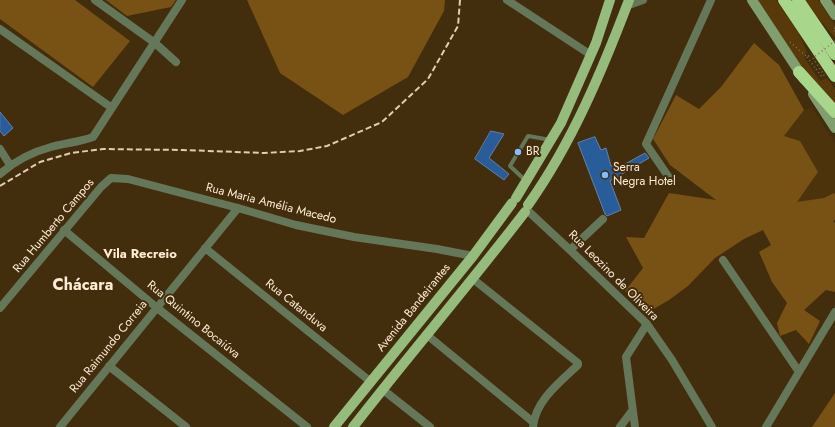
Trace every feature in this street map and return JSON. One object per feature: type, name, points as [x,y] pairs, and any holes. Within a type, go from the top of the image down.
[{"type":"highway","points":[[784,0],[835,76]]},
{"type":"highway","points":[[798,0],[835,54]]},
{"type":"highway","points":[[799,72],[835,112]]},
{"type":"main road","name":"Avenida Bandeirantes","points":[[334,427],[473,256],[514,201],[561,123],[591,55],[610,0]]},
{"type":"main road","points":[[752,0],[835,128]]},
{"type":"main road","points":[[825,0],[835,15]]},
{"type":"main road","points":[[352,427],[474,279],[527,209],[541,187],[576,122],[606,58],[628,3]]},
{"type":"main road","points":[[524,198],[528,202],[527,209],[522,214],[516,213],[512,209],[514,201],[524,198]]},
{"type":"street","points":[[95,0],[155,43],[176,62]]},
{"type":"street","points":[[0,174],[24,157],[50,147],[94,137],[182,0]]},
{"type":"street","points":[[507,0],[591,55]]},
{"type":"street","points":[[628,3],[643,0]]},
{"type":"street","points":[[670,179],[646,144],[711,0]]},
{"type":"street","points":[[0,29],[112,108]]},
{"type":"street","points":[[0,149],[10,166]]},
{"type":"street","name":"Rua Maria Amélia Macedo","points":[[111,178],[128,179],[296,225],[354,237],[437,249],[473,256]]},
{"type":"street","name":"Rua Humberto Campos","points":[[0,308],[64,230],[101,187],[111,178]]},
{"type":"street","name":"Rua Raimundo Correia","points":[[61,426],[156,307],[238,208]]},
{"type":"street","name":"Rua Leozino de Oliveira","points":[[527,209],[647,324],[672,360],[712,427]]},
{"type":"street","points":[[570,250],[603,219]]},
{"type":"street","name":"Rua Quintino Bocaiúva","points":[[64,230],[156,307],[307,427]]},
{"type":"street","name":"Rua Catanduva","points":[[205,248],[371,382]]},
{"type":"street","points":[[723,260],[799,372]]},
{"type":"street","points":[[427,335],[533,425],[536,410],[544,399],[578,365],[577,360],[474,279]]},
{"type":"street","points":[[766,427],[835,312]]},
{"type":"street","points":[[635,427],[626,357],[647,324]]},
{"type":"street","points":[[109,366],[186,427]]},
{"type":"street","points":[[382,389],[430,427]]},
{"type":"street","points":[[620,427],[632,411]]},
{"type":"lane","points":[[526,181],[510,166],[528,136],[551,140]]},
{"type":"path","points":[[835,28],[833,29],[835,33]]},
{"type":"path","points":[[774,34],[787,39],[807,57],[822,77],[824,75],[813,58],[835,42]]},
{"type":"path","points":[[807,57],[817,50]]},
{"type":"shaded area","points":[[0,0],[75,0],[130,41],[93,87],[0,19]]},
{"type":"shaded area","points":[[106,0],[176,0],[171,7],[127,16]]},
{"type":"shaded area","points":[[247,0],[445,0],[444,11],[408,77],[343,115],[280,73]]},
{"type":"shaded area","points":[[758,0],[776,0],[798,32],[807,52],[804,57],[820,81],[827,78],[835,89],[835,107],[801,66]]},
{"type":"shaded area","points":[[805,0],[818,0],[835,25],[835,38],[812,10]]},
{"type":"shaded area","points":[[754,43],[779,65],[804,110],[784,136],[800,141],[818,172],[797,202],[824,198],[834,193],[835,194],[835,220],[833,221],[835,223],[835,292],[826,290],[804,310],[820,321],[809,344],[796,330],[780,336],[777,323],[787,303],[772,282],[759,252],[771,245],[763,230],[744,239],[715,258],[688,286],[669,300],[645,314],[625,291],[643,268],[626,237],[644,238],[669,193],[716,200],[670,165],[653,139],[676,95],[699,109],[721,87]]},
{"type":"shaded area","points":[[812,108],[835,143],[835,194],[834,193],[824,198],[797,203],[784,136],[804,110]]},
{"type":"shaded area","points":[[835,393],[835,427],[812,427]]},
{"type":"building","points":[[0,112],[13,128],[4,136],[0,131]]},
{"type":"building","points":[[491,131],[504,134],[489,158],[509,174],[504,180],[475,159]]},
{"type":"building","name":"Serra Negra Hotel","points":[[595,137],[601,150],[606,148],[611,166],[616,164],[616,169],[645,153],[649,158],[610,181],[621,210],[607,216],[578,143]]},
{"type":"railway","points":[[0,186],[40,162],[71,153],[103,149],[264,153],[300,151],[327,146],[382,122],[428,79],[458,26],[460,0]]},
{"type":"place","name":"BR","points":[[518,152]]},
{"type":"place","name":"Serra Negra Hotel","points":[[605,175]]},
{"type":"district","name":"Vila Recreio","points":[[140,255]]},
{"type":"district","name":"Chácara","points":[[83,286]]}]
